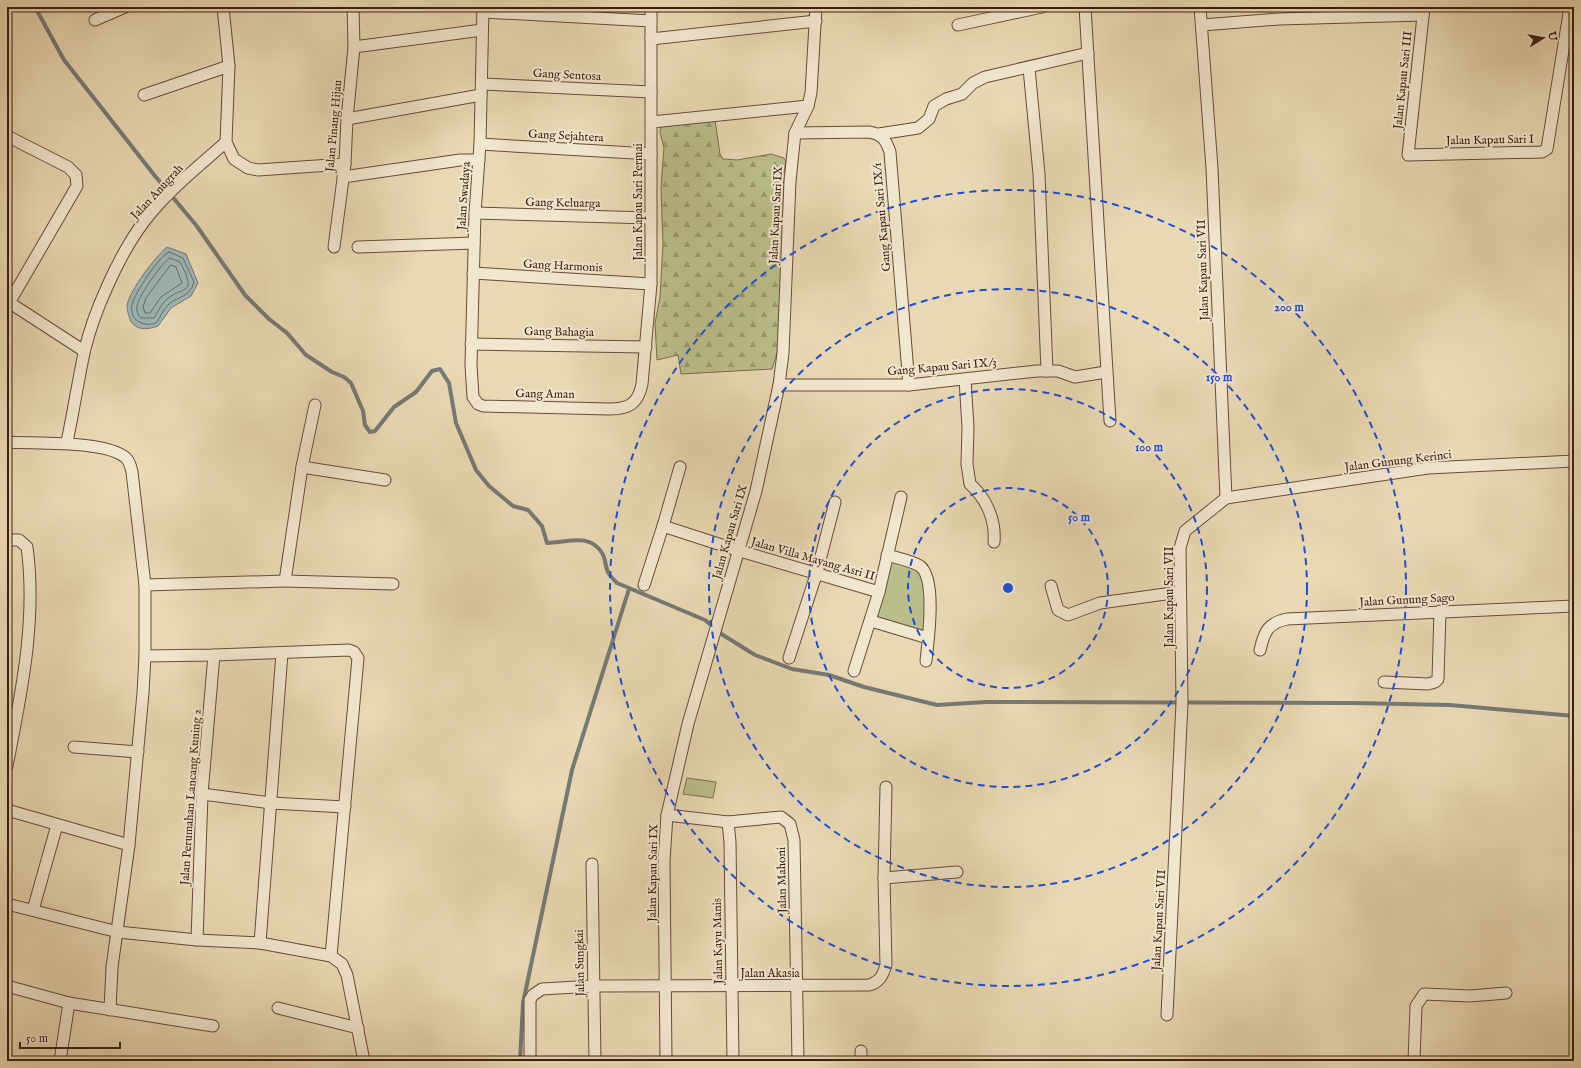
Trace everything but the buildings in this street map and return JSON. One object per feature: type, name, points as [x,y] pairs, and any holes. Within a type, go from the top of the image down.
[{"type":"street","points":[[95,20],[125,7]]},
{"type":"street","points":[[224,7],[229,66],[226,142],[234,159],[248,168],[258,170],[345,164]]},
{"type":"street","name":"Jalan Pinang Hijau","points":[[334,247],[345,164],[347,119],[354,47],[353,7]]},
{"type":"street","name":"Jalan Kapau Sari Permai","points":[[630,405],[637,401],[640,396],[651,284],[651,7]]},
{"type":"street","name":"Jalan Kapau Sari IX","points":[[666,1061],[664,861],[668,815],[688,724],[712,638],[740,551],[756,492],[779,385],[783,354],[790,181],[795,133],[808,106],[814,69],[816,7]]},
{"type":"street","points":[[958,25],[1042,7]]},
{"type":"street","points":[[1085,7],[1110,421]]},
{"type":"street","name":"Jalan Kapau Sari VII","points":[[1167,1015],[1182,703],[1180,548],[1182,537],[1191,526],[1226,498],[1212,168],[1200,7]]},
{"type":"street","name":"Jalan Kapau Sari I","points":[[1408,155],[1542,152],[1548,150],[1570,7]]},
{"type":"street","points":[[483,9],[651,21]]},
{"type":"street","name":"Jalan Swadaya","points":[[471,387],[474,213],[480,144],[483,9]]},
{"type":"street","points":[[1202,25],[1424,11]]},
{"type":"street","name":"Jalan Kapau Sari III","points":[[1408,155],[1424,11]]},
{"type":"street","points":[[650,39],[816,21]]},
{"type":"street","points":[[354,47],[482,30]]},
{"type":"street","points":[[795,133],[849,131],[879,134],[918,128],[929,119],[934,106],[946,99],[962,94],[973,83],[985,77],[1007,70],[1029,68],[1088,53]]},
{"type":"street","points":[[144,95],[229,66]]},
{"type":"street","points":[[1029,68],[1039,174],[1047,371]]},
{"type":"street","name":"Gang Sentosa","points":[[482,84],[652,92]]},
{"type":"street","points":[[347,119],[481,95]]},
{"type":"street","points":[[652,122],[808,106]]},
{"type":"street","name":"Gang Kapau Sari IX/1","points":[[879,134],[887,143],[890,152],[909,385]]},
{"type":"street","points":[[7,136],[68,167],[76,175],[77,186],[8,302],[84,351]]},
{"type":"street","name":"Jalan Anugrah","points":[[67,442],[84,351],[99,307],[124,254],[143,223],[160,203],[226,142]]},
{"type":"street","name":"Gang Sejahtera","points":[[480,144],[651,154]]},
{"type":"street","points":[[343,177],[460,160],[479,160]]},
{"type":"street","name":"Gang Keluarga","points":[[474,213],[650,218]]},
{"type":"street","points":[[358,247],[474,243]]},
{"type":"street","name":"Gang Harmonis","points":[[473,273],[651,284]]},
{"type":"street","name":"Gang Bahagia","points":[[471,344],[646,347]]},
{"type":"street","name":"Gang Kapau Sari IX/3","points":[[779,385],[909,385],[1047,371],[1058,371],[1075,377],[1106,372]]},
{"type":"street","points":[[966,379],[968,427],[967,464],[970,484],[977,490],[990,514],[995,529],[994,542]]},
{"type":"street","name":"Gang Aman","points":[[471,387],[476,401],[483,406],[616,409],[630,405]]},
{"type":"street","points":[[285,582],[302,467],[315,405]]},
{"type":"street","points":[[7,442],[35,444],[67,442],[111,451],[121,455],[130,464],[135,489],[145,585],[145,656],[129,845],[112,967],[110,1010]]},
{"type":"street","name":"Jalan Gunung Kerinci","points":[[1226,498],[1428,468],[1574,461]]},
{"type":"street","points":[[302,467],[385,480]]},
{"type":"street","points":[[644,585],[680,467]]},
{"type":"street","points":[[854,671],[879,592],[900,497]]},
{"type":"street","points":[[789,658],[817,572],[835,502]]},
{"type":"street","name":"Jalan Villa Mayang Asri II","points":[[663,526],[740,551],[817,572],[879,592]]},
{"type":"street","points":[[7,540],[20,540],[28,547],[30,586],[27,648],[7,766]]},
{"type":"street","points":[[887,555],[920,566],[928,578],[928,638],[926,661]]},
{"type":"street","points":[[145,585],[285,582],[393,584]]},
{"type":"street","points":[[1051,586],[1058,610],[1068,615],[1100,604],[1180,592]]},
{"type":"street","name":"Jalan Gunung Sago","points":[[1260,650],[1265,631],[1268,627],[1278,621],[1440,611],[1574,606]]},
{"type":"street","points":[[1384,682],[1428,684],[1435,682],[1438,679],[1440,611]]},
{"type":"street","points":[[870,621],[928,638]]},
{"type":"street","points":[[145,656],[214,656],[349,650],[356,654],[358,658],[331,956]]},
{"type":"street","points":[[260,943],[282,653]]},
{"type":"street","name":"Jalan Perumahan Lancang Kuning 2","points":[[196,940],[202,794],[214,656]]},
{"type":"street","points":[[74,747],[138,752]]},
{"type":"street","name":"Jalan Akasia","points":[[530,1061],[529,1006],[533,995],[542,989],[594,986],[798,986],[869,985],[876,983],[881,978],[886,965],[884,878],[886,787]]},
{"type":"street","points":[[202,794],[271,803],[345,807]]},
{"type":"street","points":[[7,810],[129,845]]},
{"type":"street","name":"Jalan Mahoni","points":[[668,815],[728,822],[781,818],[786,820],[792,828],[794,840],[798,986],[798,1061]]},
{"type":"street","name":"Jalan Kayu Manis","points":[[728,822],[730,842],[733,1061]]},
{"type":"street","points":[[33,910],[57,824]]},
{"type":"street","name":"Jalan Sungkai","points":[[592,864],[595,1061]]},
{"type":"street","points":[[884,878],[957,872]]},
{"type":"street","points":[[7,904],[118,932],[196,940],[260,943],[331,956],[339,960],[345,969],[364,1061]]},
{"type":"street","points":[[7,986],[70,1003],[213,1026]]},
{"type":"street","points":[[1414,1061],[1416,1006],[1424,994],[1470,996],[1506,993]]},
{"type":"street","points":[[60,1061],[70,1003]]},
{"type":"street","points":[[278,1008],[358,1028]]},
{"type":"green space","points":[[715,120],[720,154],[723,159],[737,160],[771,154],[784,158],[786,161],[783,178],[786,200],[781,328],[777,353],[772,369],[681,374],[678,355],[657,360],[655,323],[660,297],[663,244],[661,187],[664,148],[660,132],[661,124]]},
{"type":"green space","points":[[888,559],[918,568],[926,580],[925,627],[923,632],[877,619]]},
{"type":"green space","points":[[687,778],[716,782],[713,798],[683,794]]},
{"type":"water","points":[[167,247],[186,254],[198,283],[191,296],[171,308],[158,326],[151,328],[137,327],[132,323],[129,317],[127,305],[129,299],[144,274],[156,258]]},
{"type":"waterway","points":[[35,7],[64,60],[155,176],[196,225],[245,295],[269,319],[287,333],[306,355],[332,372],[344,377],[351,383],[363,411],[365,425],[370,432],[375,431],[394,407],[416,392],[432,371],[440,369],[449,383],[456,423],[476,470],[489,486],[513,506],[528,510],[542,526],[547,543],[577,540],[591,543],[602,553],[608,572],[617,583],[705,620],[723,635],[755,655],[792,669],[829,675],[864,687],[937,705],[986,702],[1353,703],[1450,705],[1574,716]]},
{"type":"waterway","points":[[520,1061],[523,1003],[572,770],[629,589]]}]
